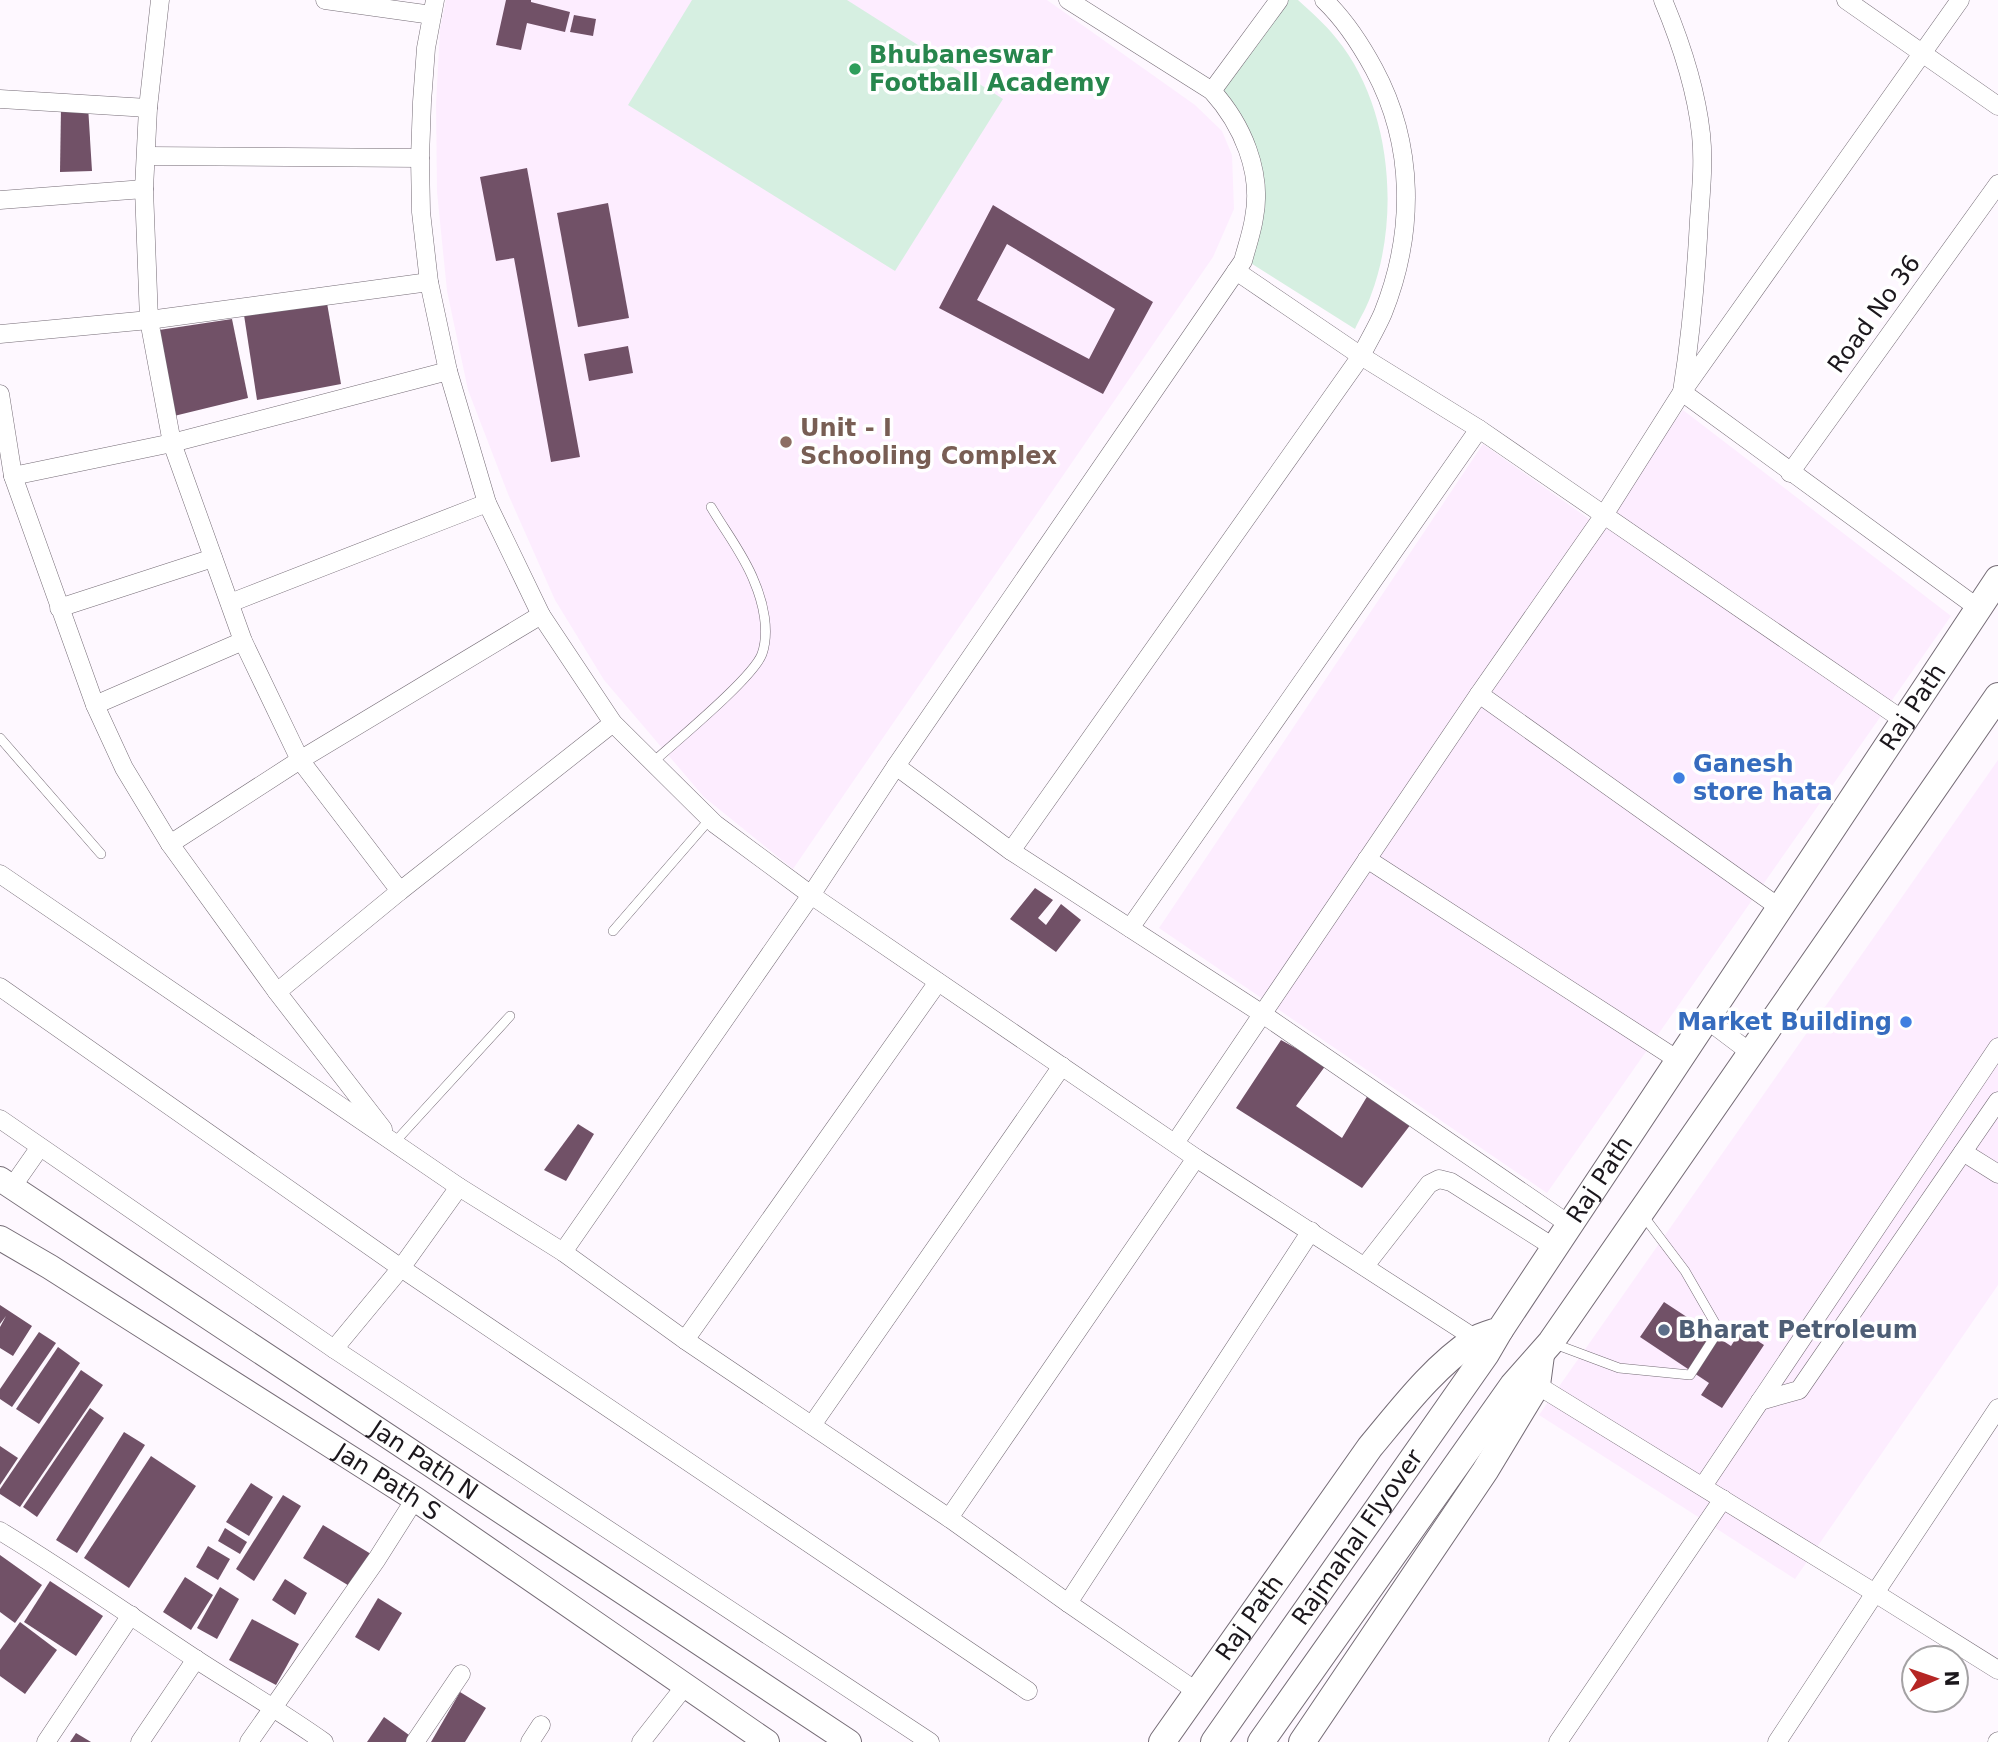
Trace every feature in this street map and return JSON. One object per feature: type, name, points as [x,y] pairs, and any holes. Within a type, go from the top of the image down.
[{"type":"main road","name":"Raj Path","points":[[1162,1742],[1370,1447],[1443,1366],[1488,1335],[1555,1248],[1998,579]]},
{"type":"main road","points":[[1302,1742],[1485,1471],[1537,1385],[1546,1348],[1998,696]]},
{"type":"main road","name":"Jan Path N","points":[[6,1183],[849,1742]]},
{"type":"main road","name":"Jan Path S","points":[[0,1238],[415,1499],[767,1742]]},
{"type":"main road","name":"Rajmahal Flyover","points":[[1214,1742],[1486,1354],[1488,1335]]},
{"type":"main road","name":"Rajmahal Flyover","points":[[1261,1742],[1513,1385],[1546,1348]]},
{"type":"street","points":[[160,0],[148,108],[144,189],[149,320],[173,443],[243,641],[300,760],[400,891]]},
{"type":"street","points":[[325,0],[433,8],[426,48],[420,158],[421,212],[429,282],[448,371],[487,503],[541,615],[613,723],[710,819],[811,895],[1196,1158],[1365,1266],[1488,1335]]},
{"type":"street","points":[[1212,91],[1279,0]]},
{"type":"street","points":[[1012,851],[1361,356],[1382,313],[1397,269],[1406,221],[1406,175],[1399,135],[1388,95],[1366,53],[1335,10],[1324,0]]},
{"type":"street","points":[[1662,0],[1676,31],[1694,91],[1701,137],[1701,193],[1692,325],[1682,392]]},
{"type":"street","points":[[1846,0],[1998,106]]},
{"type":"street","points":[[1175,1143],[1479,694],[1604,515],[1682,392],[1960,0]]},
{"type":"street","points":[[563,1252],[811,895],[896,766],[1243,261],[1255,216],[1255,184],[1240,129],[1225,105],[1212,91],[1078,3]]},
{"type":"street","points":[[0,99],[148,108]]},
{"type":"street","points":[[147,156],[420,158]]},
{"type":"street","name":"Road No 36","points":[[1790,473],[1998,184]]},
{"type":"street","points":[[0,200],[144,189]]},
{"type":"street","points":[[1236,271],[1361,356],[1479,429],[1903,720]]},
{"type":"street","points":[[0,334],[149,320],[429,282]]},
{"type":"street","points":[[6,478],[173,443],[448,371]]},
{"type":"street","points":[[1682,392],[1978,608]]},
{"type":"street","points":[[0,394],[6,478],[95,705],[124,768],[170,844],[277,992],[394,1143]]},
{"type":"street","points":[[1130,928],[1479,429]]},
{"type":"street","points":[[230,603],[487,503]]},
{"type":"street","points":[[59,608],[213,558]]},
{"type":"street","points":[[170,844],[300,760],[541,615]]},
{"type":"street","points":[[95,705],[243,641]]},
{"type":"street","points":[[1479,694],[1780,908]]},
{"type":"street","points":[[277,992],[613,723]]},
{"type":"street","points":[[896,766],[1012,851],[1264,1015],[1570,1225]]},
{"type":"street","points":[[1367,859],[1678,1060]]},
{"type":"street","points":[[0,874],[458,1187],[563,1252],[685,1340],[949,1518],[1196,1691]]},
{"type":"street","points":[[685,1340],[938,982]]},
{"type":"street","points":[[0,987],[401,1268],[1028,1691]]},
{"type":"street","points":[[1706,1019],[1751,1053]]},
{"type":"street","points":[[1703,1486],[1998,1047]]},
{"type":"street","points":[[812,1425],[1062,1066]]},
{"type":"street","points":[[1760,1401],[1799,1390],[1998,1101]]},
{"type":"street","points":[[0,1119],[334,1349],[906,1736],[930,1742]]},
{"type":"street","points":[[6,1183],[40,1147]]},
{"type":"street","points":[[1963,1152],[1998,1174]]},
{"type":"street","points":[[949,1518],[1196,1158]]},
{"type":"street","points":[[1365,1266],[1429,1184],[1440,1179],[1451,1182],[1555,1248]]},
{"type":"street","points":[[334,1349],[401,1268],[458,1187]]},
{"type":"street","points":[[1068,1603],[1311,1231]]},
{"type":"street","points":[[1537,1385],[1998,1670]]},
{"type":"street","points":[[1777,1742],[1998,1408]]},
{"type":"street","points":[[249,1742],[377,1559],[415,1499]]},
{"type":"street","points":[[1558,1742],[1723,1499]]},
{"type":"street","points":[[0,1531],[61,1568],[195,1659],[274,1706],[324,1742]]},
{"type":"street","points":[[46,1742],[131,1615]]},
{"type":"street","points":[[140,1742],[195,1659]]},
{"type":"street","points":[[415,1742],[461,1674]]},
{"type":"street","points":[[641,1742],[685,1686]]},
{"type":"street","points":[[530,1742],[541,1725]]},
{"type":"lane","points":[[652,763],[742,680],[761,655],[765,631],[763,610],[754,579],[711,507]]},
{"type":"lane","points":[[0,738],[101,855]]},
{"type":"lane","points":[[613,931],[710,819]]},
{"type":"lane","points":[[394,1143],[510,1016]]},
{"type":"lane","points":[[1546,1348],[1619,1368],[1690,1375],[1719,1330],[1685,1270],[1640,1213]]},
{"type":"shaded area","name":"Unit - I Schooling Complex","points":[[446,0],[1047,0],[1195,105],[1222,131],[1232,155],[1234,209],[1213,257],[793,869],[704,797],[604,680],[555,600],[508,494],[468,390],[447,291],[437,192],[436,105],[440,29]]},
{"type":"shaded area","points":[[1683,410],[1951,616],[1547,1193],[1159,928],[1483,444],[1599,526]]},
{"type":"shaded area","name":"Market Building","points":[[1998,760],[1998,1285],[1795,1579],[1539,1415]]},
{"type":"green space","points":[[692,0],[847,0],[1003,99],[895,271],[628,105]]},
{"type":"green space","points":[[1284,0],[1298,0],[1336,38],[1355,65],[1369,95],[1379,127],[1388,196],[1386,231],[1371,295],[1355,329],[1249,262],[1264,210],[1265,190],[1257,152],[1222,88]]},
{"type":"building","points":[[506,0],[531,0],[570,12],[565,32],[527,23],[521,50],[496,45]]},
{"type":"building","points":[[574,15],[596,19],[593,36],[570,32]]},
{"type":"building","points":[[88,106],[92,171],[60,172],[61,107]]},
{"type":"building","points":[[527,168],[580,457],[551,462],[514,258],[496,261],[480,177]]},
{"type":"building","points":[[608,203],[629,318],[578,327],[557,213]]},
{"type":"building","points":[[993,205],[1153,302],[1103,394],[939,308]],"holes":[[[1007,244],[1115,309],[1089,359],[977,300]]]},
{"type":"building","points":[[327,303],[341,384],[257,400],[244,315]]},
{"type":"building","points":[[232,319],[248,398],[174,416],[159,330]]},
{"type":"building","points":[[628,346],[633,373],[589,381],[584,354]]},
{"type":"building","points":[[1035,888],[1053,900],[1038,918],[1046,925],[1061,904],[1081,920],[1056,952],[1010,919]]},
{"type":"building","points":[[1281,1040],[1326,1065],[1296,1106],[1342,1138],[1368,1095],[1411,1124],[1362,1188],[1236,1108]]},
{"type":"building","points":[[578,1124],[594,1134],[566,1181],[544,1170]]},
{"type":"building","points":[[1664,1302],[1731,1346],[1741,1330],[1764,1345],[1722,1408],[1701,1395],[1709,1383],[1640,1337]]},
{"type":"building","points":[[0,1305],[32,1326],[13,1356],[0,1348],[0,1327],[6,1316],[0,1324]]},
{"type":"building","points":[[39,1332],[56,1343],[12,1407],[0,1399],[0,1389]]},
{"type":"building","points":[[58,1347],[80,1363],[39,1424],[16,1409]]},
{"type":"building","points":[[81,1370],[103,1385],[20,1507],[0,1494],[0,1489]]},
{"type":"building","points":[[90,1408],[104,1418],[37,1517],[23,1507]]},
{"type":"building","points":[[124,1432],[145,1445],[77,1553],[56,1540]]},
{"type":"building","points":[[0,1446],[18,1458],[0,1485]]},
{"type":"building","points":[[151,1456],[196,1486],[129,1588],[84,1558]]},
{"type":"building","points":[[251,1483],[273,1497],[249,1536],[226,1522]]},
{"type":"building","points":[[283,1495],[301,1506],[254,1581],[236,1569]]},
{"type":"building","points":[[323,1525],[371,1554],[351,1587],[303,1558]]},
{"type":"building","points":[[225,1528],[247,1542],[240,1554],[218,1541]]},
{"type":"building","points":[[208,1546],[230,1559],[218,1580],[196,1567]]},
{"type":"building","points":[[0,1555],[42,1585],[15,1623],[0,1612]]},
{"type":"building","points":[[185,1577],[213,1595],[191,1630],[163,1612]]},
{"type":"building","points":[[285,1579],[307,1593],[295,1615],[272,1600]]},
{"type":"building","points":[[50,1581],[103,1616],[76,1656],[24,1622]]},
{"type":"building","points":[[220,1587],[239,1599],[217,1639],[197,1628]]},
{"type":"building","points":[[378,1598],[402,1613],[379,1651],[355,1637]]},
{"type":"building","points":[[252,1619],[299,1644],[276,1685],[229,1660]]},
{"type":"building","points":[[20,1622],[57,1650],[25,1694],[0,1676],[0,1650]]},
{"type":"building","points":[[460,1692],[486,1708],[465,1742],[431,1742]]},
{"type":"building","points":[[384,1717],[416,1740],[367,1742]]},
{"type":"building","points":[[76,1733],[91,1742],[70,1742]]},
{"type":"place","name":"Bhubaneswar Football Academy","points":[[855,69]]},
{"type":"place","name":"Unit - I Schooling Complex","points":[[786,442]]},
{"type":"place","name":"Ganesh store hata","points":[[1679,778]]},
{"type":"place","name":"Market Building","points":[[1906,1022]]},
{"type":"place","name":"Bharat Petroleum","points":[[1664,1330]]}]
